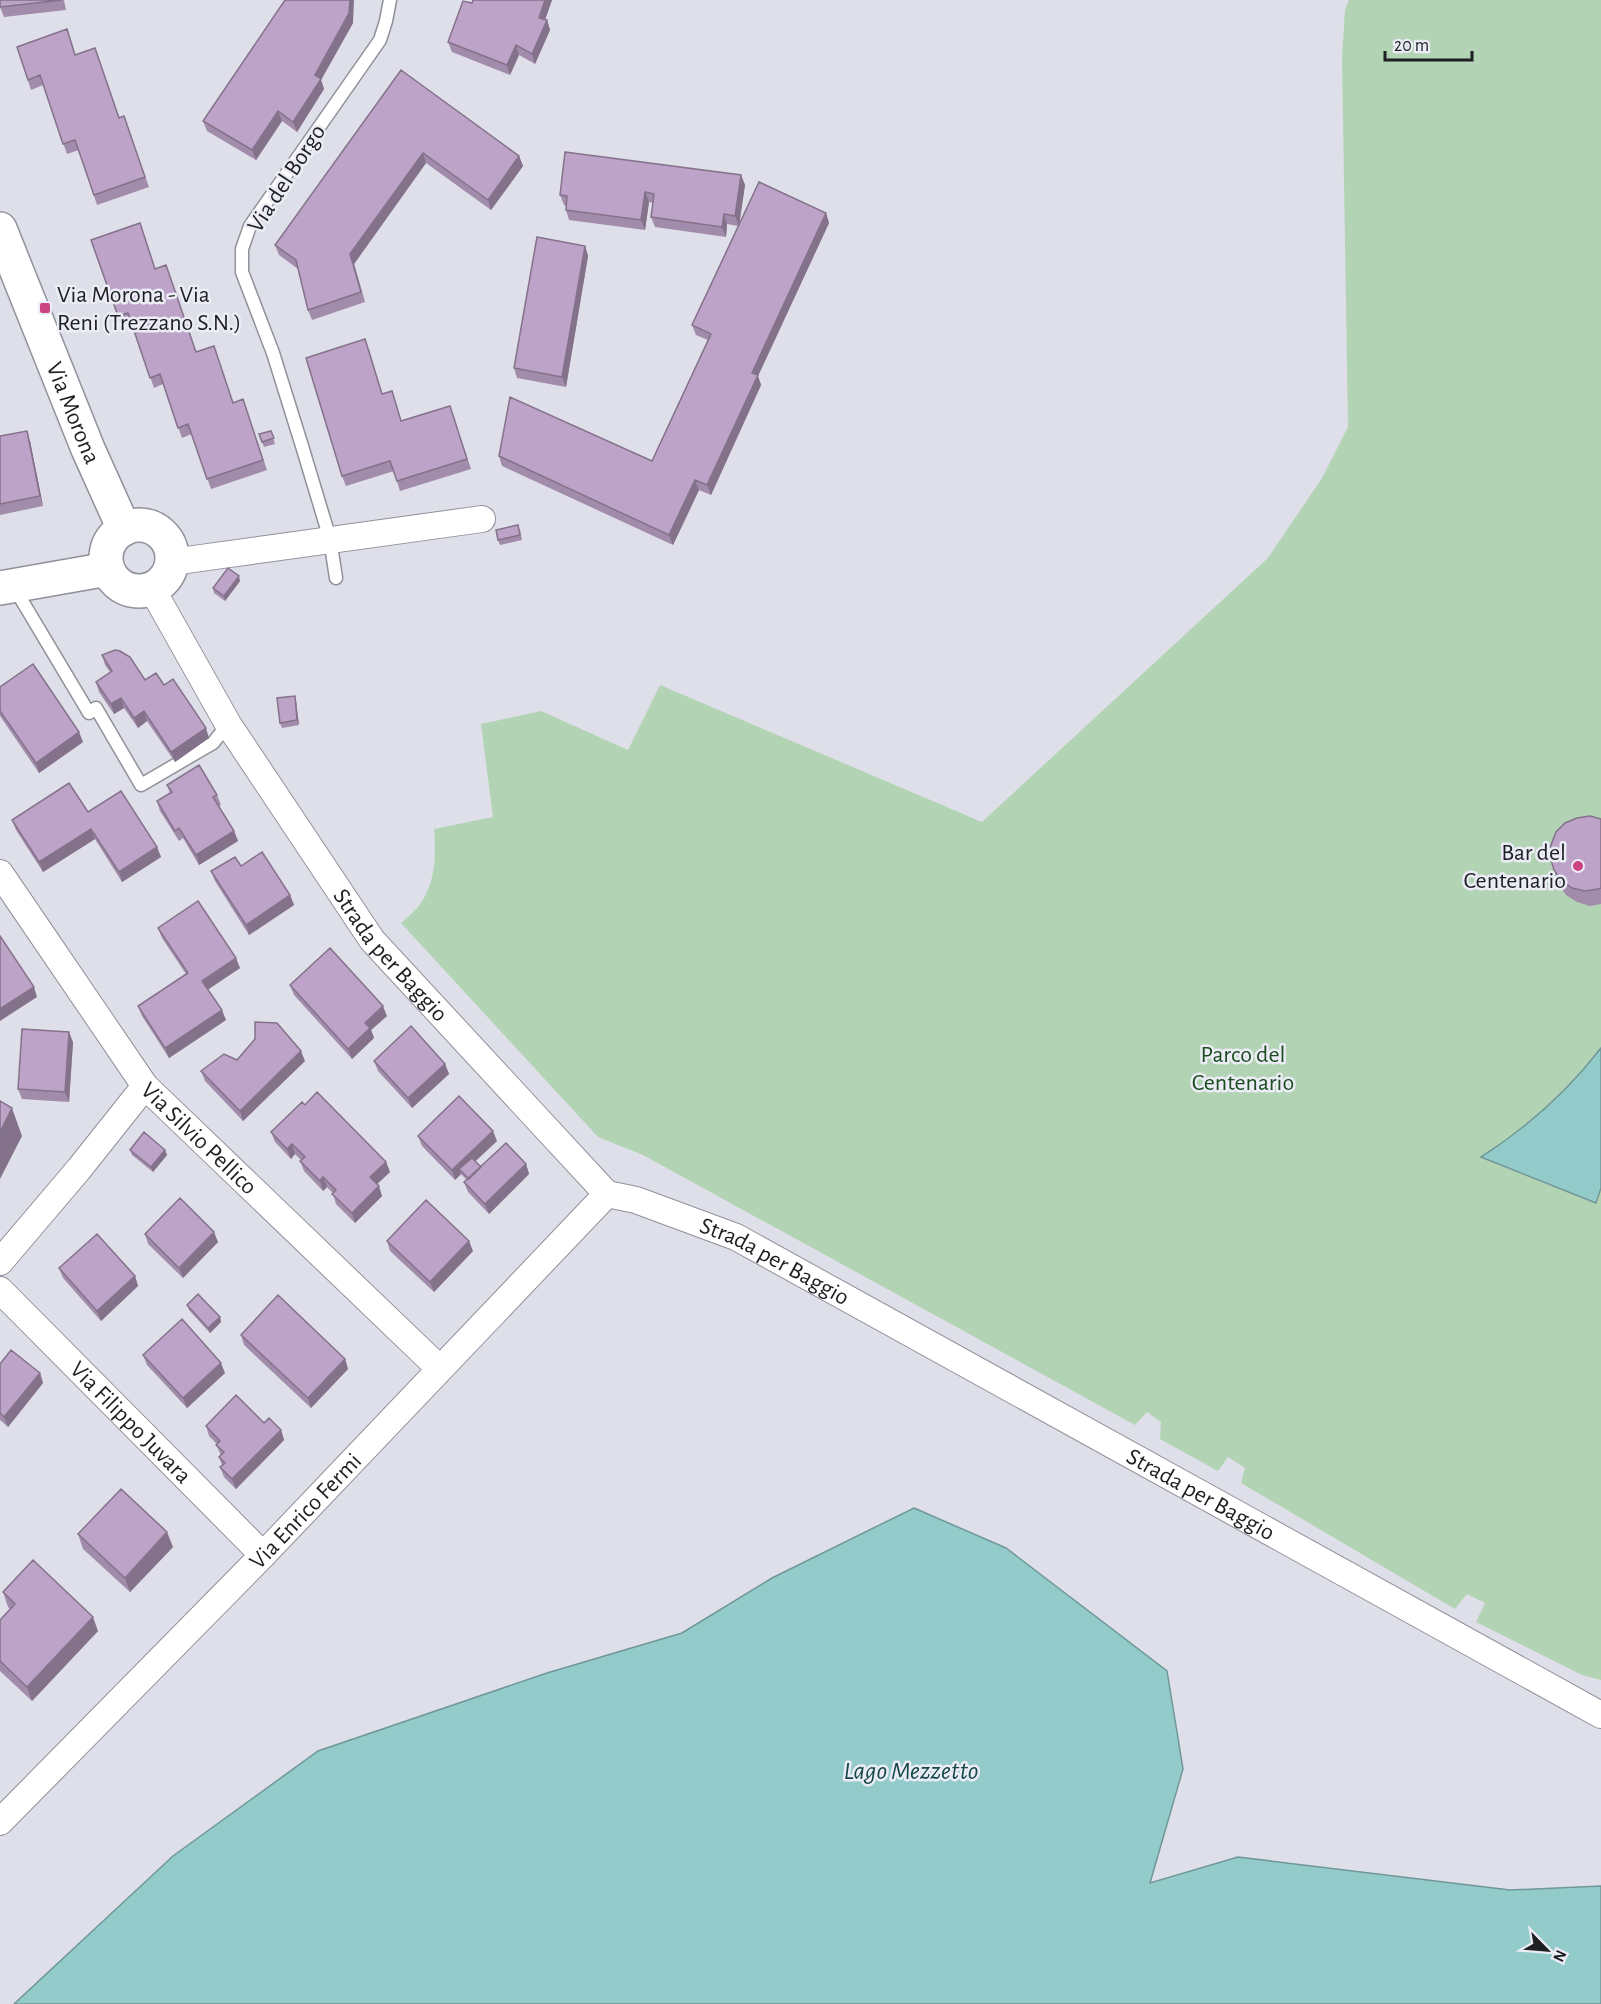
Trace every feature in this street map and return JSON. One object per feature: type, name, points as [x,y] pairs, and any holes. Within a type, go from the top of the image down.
[{"type":"main road","name":"Via Morona","points":[[4,249],[124,529]]},
{"type":"main road","points":[[141,525],[158,531],[170,545],[172,562],[168,575],[153,589],[144,591],[126,589],[112,577],[108,569],[106,554],[112,539],[124,529],[141,525]]},
{"type":"main road","points":[[7,587],[108,569]]},
{"type":"street","points":[[172,562],[482,519]]},
{"type":"street","name":"Strada per Baggio","points":[[153,589],[228,724],[372,940],[607,1194],[636,1200],[736,1237],[1601,1715]]},
{"type":"street","name":"Via Silvio Pellico","points":[[0,873],[145,1086],[439,1368]]},
{"type":"street","points":[[0,1262],[79,1169],[145,1086]]},
{"type":"street","name":"Via Enrico Fermi","points":[[0,1822],[263,1555],[607,1194]]},
{"type":"street","name":"Via Filippo Juvara","points":[[0,1290],[263,1555]]},
{"type":"lane","name":"Via del Borgo","points":[[336,578],[330,539],[273,353],[242,272],[242,249],[250,226],[380,40],[390,0]]},
{"type":"lane","points":[[7,587],[89,713],[96,708],[141,785],[213,743],[228,724]]},
{"type":"green space","name":"Parco del Centenario","points":[[1349,0],[1601,0],[1601,1680],[1582,1675],[1476,1622],[1485,1603],[1467,1594],[1455,1609],[1241,1483],[1245,1468],[1228,1457],[1218,1471],[1160,1439],[1161,1422],[1147,1412],[1135,1425],[643,1155],[598,1137],[401,923],[419,906],[430,886],[435,858],[434,829],[493,817],[481,724],[541,711],[628,750],[660,685],[982,822],[1268,558],[1322,478],[1348,427],[1342,58],[1345,10]]},
{"type":"water","points":[[1601,1048],[1601,1188],[1596,1203],[1481,1157],[1515,1134],[1546,1108]]},
{"type":"water","name":"Lago Mezzetto","points":[[914,1508],[1006,1548],[1167,1671],[1183,1769],[1150,1883],[1238,1857],[1510,1890],[1601,1886],[1601,2004],[14,2004],[173,1856],[318,1751],[547,1673],[682,1633],[772,1578]]},
{"type":"building","points":[[0,0],[62,0],[0,7]]},
{"type":"building","points":[[285,0],[350,0],[349,13],[315,75],[321,79],[293,122],[278,111],[252,150],[203,121]]},
{"type":"building","points":[[473,0],[545,0],[539,18],[547,20],[532,54],[516,45],[507,65],[448,42],[463,1],[472,3]]},
{"type":"building","points":[[67,29],[75,55],[95,48],[119,118],[124,116],[145,177],[94,195],[75,140],[63,144],[40,75],[28,80],[17,47]]},
{"type":"building","points":[[401,70],[519,156],[488,200],[423,153],[350,254],[361,292],[308,310],[296,260],[275,245]]},
{"type":"building","points":[[565,152],[741,175],[735,216],[724,214],[722,227],[651,217],[654,194],[645,192],[641,220],[566,210],[567,196],[560,195]]},
{"type":"building","points":[[759,182],[826,213],[752,373],[758,375],[707,485],[695,480],[669,535],[499,456],[510,397],[652,461],[711,334],[692,325]]},
{"type":"building","points":[[140,223],[155,269],[166,265],[196,352],[214,346],[233,403],[243,399],[263,460],[207,479],[188,424],[178,428],[160,374],[150,378],[128,313],[118,316],[91,240]]},
{"type":"building","points":[[537,237],[585,246],[562,377],[514,368]]},
{"type":"building","points":[[365,339],[382,394],[392,391],[401,421],[450,406],[467,459],[397,481],[390,461],[342,476],[306,358]]},
{"type":"building","points":[[27,431],[40,496],[0,504],[0,436]]},
{"type":"building","points":[[271,431],[274,438],[262,442],[259,434]]},
{"type":"building","points":[[518,525],[520,535],[498,540],[496,530]]},
{"type":"building","points":[[228,568],[239,576],[224,596],[213,588]]},
{"type":"building","points":[[115,650],[130,657],[145,680],[156,673],[164,685],[173,679],[206,728],[171,752],[144,711],[134,718],[121,698],[111,704],[96,682],[112,671],[102,655]]},
{"type":"building","points":[[33,664],[79,732],[36,763],[0,711],[0,687]]},
{"type":"building","points":[[295,696],[297,720],[280,723],[277,698]]},
{"type":"building","points":[[199,765],[217,795],[213,797],[234,831],[196,855],[179,828],[175,831],[157,801],[172,792],[167,785]]},
{"type":"building","points":[[69,783],[88,812],[121,791],[157,847],[119,872],[91,829],[39,862],[12,820]]},
{"type":"building","name":"Bar del Centenario","points":[[1590,816],[1601,819],[1601,888],[1585,891],[1572,888],[1561,880],[1554,870],[1550,857],[1551,845],[1556,832],[1565,823]]},
{"type":"building","points":[[262,852],[290,895],[246,925],[211,871],[235,857],[241,866]]},
{"type":"building","points":[[198,901],[236,958],[202,981],[222,1010],[165,1048],[138,1006],[188,973],[158,928]]},
{"type":"building","points":[[0,936],[34,987],[0,1009]]},
{"type":"building","points":[[330,948],[383,1006],[365,1023],[370,1028],[348,1049],[290,985]]},
{"type":"building","points":[[255,1022],[277,1023],[301,1051],[240,1111],[201,1071],[224,1054],[237,1060],[255,1039]]},
{"type":"building","points":[[411,1026],[445,1064],[408,1098],[374,1061]]},
{"type":"building","points":[[22,1029],[69,1032],[65,1092],[18,1089]]},
{"type":"building","points":[[317,1092],[386,1162],[370,1177],[379,1186],[352,1213],[332,1194],[336,1190],[323,1177],[320,1181],[300,1161],[305,1157],[292,1144],[287,1149],[271,1132],[302,1102],[305,1105]]},
{"type":"building","points":[[459,1096],[493,1131],[452,1170],[418,1136]]},
{"type":"building","points":[[0,1101],[12,1108],[0,1132]]},
{"type":"building","points":[[144,1132],[165,1150],[151,1167],[130,1150]]},
{"type":"building","points":[[506,1143],[526,1164],[485,1204],[464,1182]]},
{"type":"building","points":[[472,1158],[481,1167],[469,1179],[459,1169]]},
{"type":"building","points":[[180,1198],[214,1232],[179,1268],[145,1234]]},
{"type":"building","points":[[426,1200],[469,1241],[430,1282],[387,1241]]},
{"type":"building","points":[[97,1234],[135,1276],[97,1311],[59,1268]]},
{"type":"building","points":[[198,1294],[220,1317],[208,1328],[187,1305]]},
{"type":"building","points":[[278,1295],[345,1359],[308,1398],[241,1335]]},
{"type":"building","points":[[182,1319],[221,1363],[183,1398],[143,1355]]},
{"type":"building","points":[[11,1350],[40,1373],[4,1417],[0,1413],[0,1364]]},
{"type":"building","points":[[236,1395],[264,1423],[269,1418],[281,1430],[232,1479],[220,1467],[225,1463],[219,1457],[224,1452],[216,1445],[220,1441],[206,1426]]},
{"type":"building","points":[[121,1489],[167,1532],[125,1578],[78,1534]]},
{"type":"building","points":[[33,1560],[93,1617],[27,1687],[0,1661],[0,1620],[15,1604],[3,1592]]},
{"type":"place","name":"Via Morona - Via Reni (Trezzano S.N.)","points":[[45,308]]},
{"type":"place","name":"Bar del Centenario","points":[[1578,866]]}]
